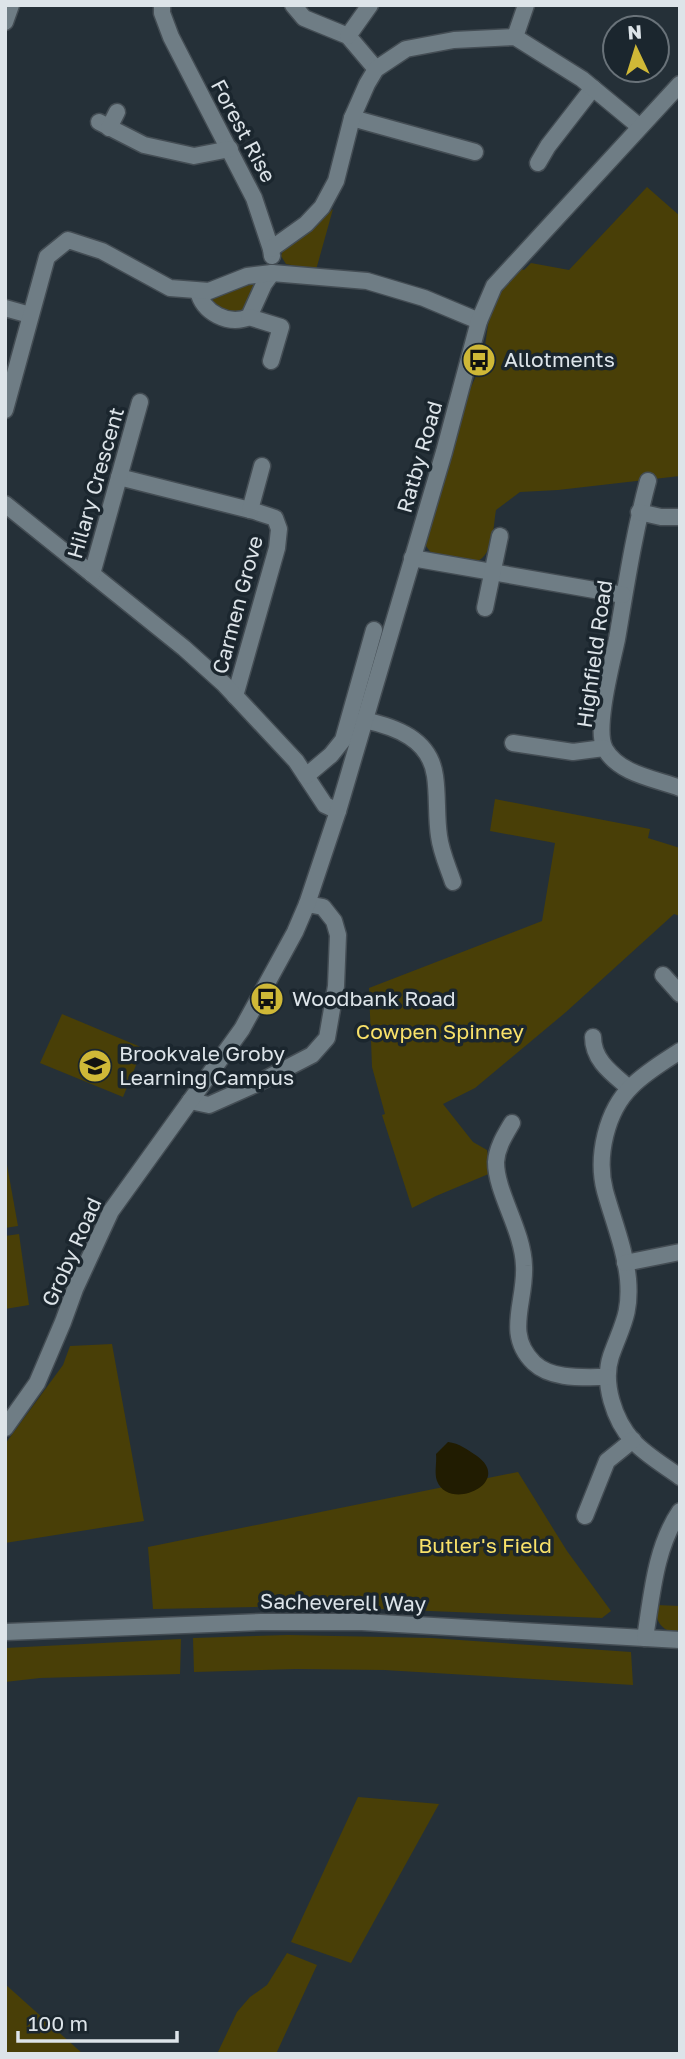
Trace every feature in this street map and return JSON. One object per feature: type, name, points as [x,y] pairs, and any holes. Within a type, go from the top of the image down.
[{"type":"street","points":[[5,22],[11,5]]},
{"type":"street","points":[[293,5],[304,18],[348,36],[376,69]]},
{"type":"street","points":[[348,36],[370,5]]},
{"type":"street","points":[[515,37],[527,5]]},
{"type":"street","name":"Forest Rise","points":[[162,9],[198,93],[254,198],[271,249],[272,273]]},
{"type":"street","points":[[271,249],[306,224],[322,207],[336,181],[352,118],[367,84],[376,69],[406,49],[454,40],[515,37],[593,88],[640,127]]},
{"type":"street","name":"Ratby Road","points":[[190,1101],[242,1029],[295,932],[307,904],[338,811],[480,321],[494,286],[680,85]]},
{"type":"street","points":[[538,163],[541,141],[593,88]]},
{"type":"street","points":[[117,112],[104,125],[144,145],[194,156],[230,149]]},
{"type":"street","points":[[352,118],[475,152]]},
{"type":"street","points":[[5,410],[47,257],[68,240],[103,251],[170,288],[209,291],[247,276],[272,273],[367,281],[424,298],[480,321]]},
{"type":"street","points":[[198,291],[201,302],[220,317],[239,322],[249,317],[272,273]]},
{"type":"street","points":[[5,308],[30,315]]},
{"type":"street","points":[[249,317],[281,327],[271,361]]},
{"type":"street","name":"Hilary Crescent","points":[[92,574],[140,402]]},
{"type":"street","points":[[250,510],[262,466]]},
{"type":"street","name":"Carmen Grove","points":[[119,477],[275,518],[279,529],[278,539],[235,696]]},
{"type":"street","name":"Highfield Road","points":[[648,481],[639,512],[623,595],[602,732],[604,748],[624,768],[680,788]]},
{"type":"street","points":[[5,504],[184,648],[235,696],[296,761],[325,805],[338,811]]},
{"type":"street","points":[[639,512],[661,517],[680,517]]},
{"type":"street","points":[[485,608],[500,536]]},
{"type":"street","points":[[412,558],[623,595]]},
{"type":"street","points":[[306,776],[331,755],[343,740],[374,629]]},
{"type":"street","points":[[365,720],[392,726],[412,737],[429,757],[435,775],[439,838],[453,883]]},
{"type":"street","points":[[513,743],[573,752],[604,748]]},
{"type":"street","points":[[190,1101],[209,1105],[256,1084],[312,1055],[327,1038],[336,986],[338,935],[334,920],[323,907],[307,904]]},
{"type":"street","points":[[589,1047],[629,1088]]},
{"type":"street","points":[[680,1051],[643,1075],[629,1088],[614,1112],[603,1149],[602,1167],[604,1186],[625,1262],[628,1308],[607,1377],[618,1418],[633,1440],[680,1477]]},
{"type":"street","name":"Groby Road","points":[[5,1428],[37,1383],[64,1322],[75,1289],[111,1211],[190,1101]]},
{"type":"street","points":[[512,1123],[493,1140],[498,1177],[518,1230],[523,1254],[524,1279],[517,1331],[519,1342],[535,1364],[547,1371],[573,1376],[607,1377]]},
{"type":"street","points":[[625,1262],[680,1252]]},
{"type":"street","points":[[585,1516],[598,1503],[607,1461],[633,1440]]},
{"type":"street","points":[[645,1638],[661,1552],[669,1528],[680,1511]]},
{"type":"street","name":"Sacheverell Way","points":[[5,1632],[261,1622],[362,1622],[680,1640]]},
{"type":"green space","points":[[647,187],[680,216],[680,476],[520,492],[496,510],[492,539],[482,558],[476,562],[432,554],[425,541],[465,401],[483,360],[489,318],[500,291],[519,268],[524,270],[531,263],[569,270]]},
{"type":"green space","points":[[333,209],[316,270],[286,264],[281,256],[284,247],[303,237]]},
{"type":"green space","points":[[250,283],[255,285],[256,290],[249,309],[235,317],[212,305],[214,295]]},
{"type":"green space","name":"Cowpen Spinney","points":[[495,799],[650,829],[648,838],[680,848],[680,916],[674,914],[566,1012],[475,1088],[443,1104],[473,1142],[487,1150],[491,1173],[412,1208],[382,1115],[385,1114],[372,1067],[369,988],[542,921],[555,843],[490,831]]},
{"type":"green space","points":[[62,1014],[143,1048],[123,1097],[40,1063]]},
{"type":"green space","points":[[5,1154],[18,1226],[5,1228]]},
{"type":"green space","points":[[19,1234],[29,1305],[5,1309],[5,1236]]},
{"type":"green space","points":[[112,1344],[144,1521],[5,1543],[5,1444],[63,1365],[70,1346]]},
{"type":"green space","name":"Butler's Field","points":[[518,1472],[567,1551],[611,1611],[602,1618],[307,1606],[153,1609],[148,1547]]},
{"type":"green space","points":[[656,1605],[680,1606],[680,1634],[661,1625]]},
{"type":"green space","points":[[288,1635],[431,1638],[631,1652],[633,1685],[384,1670],[194,1672],[193,1638]]},
{"type":"green space","points":[[181,1639],[180,1674],[40,1678],[5,1682],[5,1648]]},
{"type":"green space","points":[[358,1797],[439,1804],[351,1963],[291,1942]]},
{"type":"green space","points":[[287,1953],[317,1965],[276,2054],[217,2054],[237,2012],[250,1997],[267,1985]]},
{"type":"green space","points":[[5,1984],[83,2054],[5,2054]]},
{"type":"shaded area","points":[[448,1442],[467,1449],[486,1466],[488,1476],[484,1484],[465,1494],[444,1490],[437,1481],[436,1454]]},
{"type":"place","name":"Allotments","points":[[479,360]]},
{"type":"place","name":"Woodbank Road","points":[[267,999]]},
{"type":"place","name":"Brookvale Groby Learning Campus","points":[[95,1066]]}]
